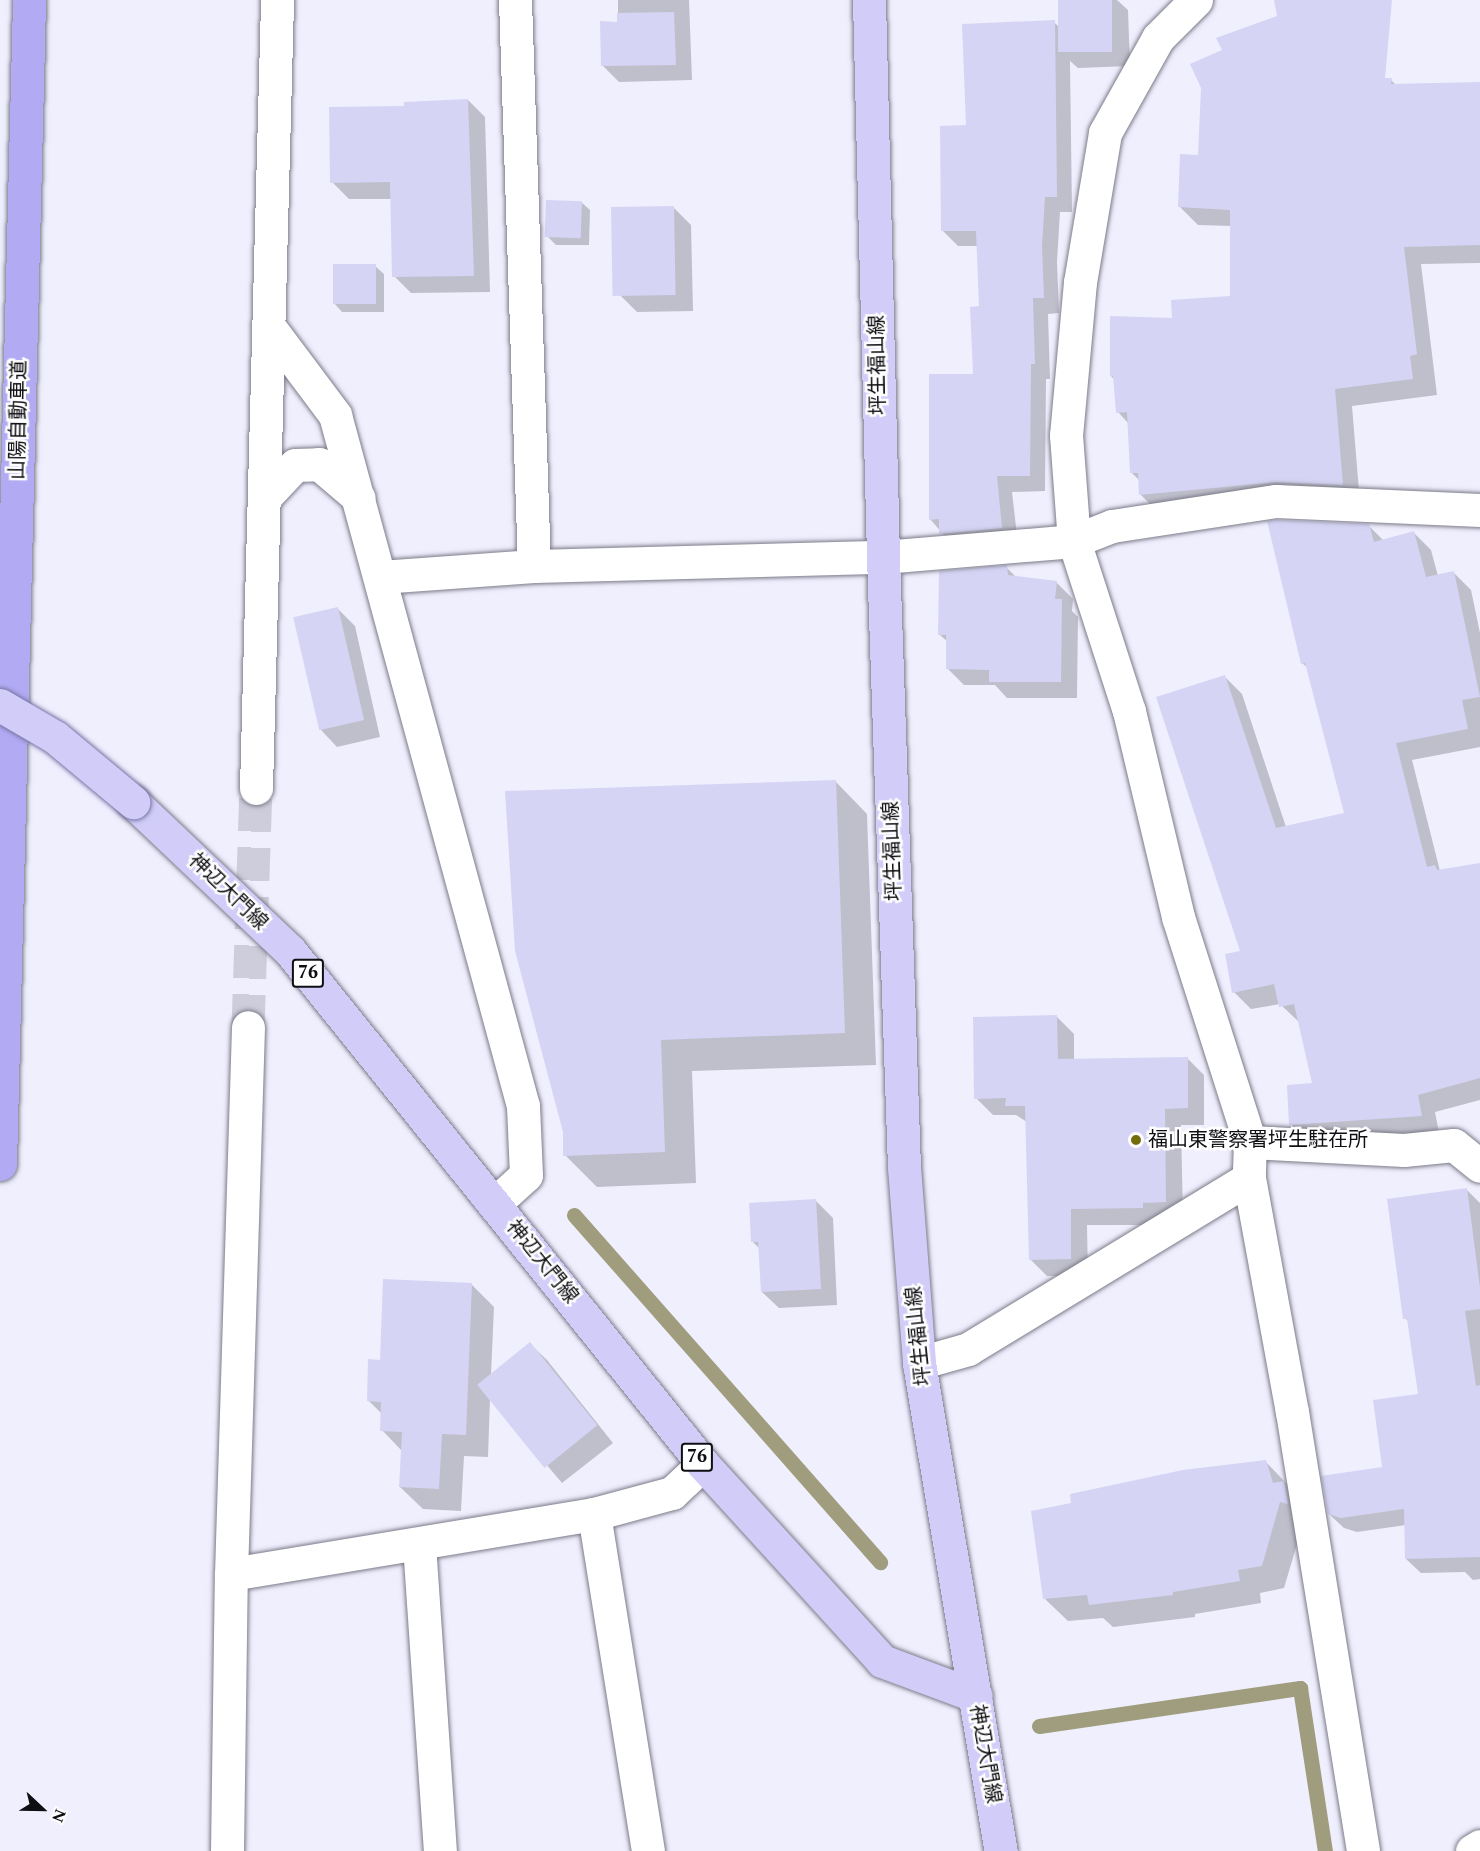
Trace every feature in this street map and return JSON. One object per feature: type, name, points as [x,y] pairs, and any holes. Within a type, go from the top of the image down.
[{"type":"highway","name":"山陽自動車道","points":[[0,1164],[29,0]]},
{"type":"main road","name":"坪生福山線","points":[[869,0],[883,557],[904,1167],[919,1363],[976,1696]]},
{"type":"main road","name":"神辺大門線","points":[[0,705],[55,737],[133,802],[290,951],[703,1464],[882,1662],[976,1696],[1001,1851]]},
{"type":"street","points":[[256,788],[277,0]]},
{"type":"street","points":[[515,0],[534,566]]},
{"type":"street","points":[[1189,2],[1158,38],[1105,133],[1080,282],[1066,435],[1074,541],[1129,711],[1178,916],[1250,1142],[1249,1178],[1292,1412],[1364,1851]]},
{"type":"street","points":[[270,328],[335,415],[523,1106],[526,1174],[495,1203]]},
{"type":"street","points":[[265,497],[295,465],[319,464],[358,498]]},
{"type":"street","points":[[380,577],[534,566],[883,557],[1074,541],[1112,526],[1276,501],[1480,510]]},
{"type":"street","points":[[227,1851],[231,1574],[248,1027]]},
{"type":"street","points":[[1250,1142],[1404,1150],[1467,1142],[1480,1166]]},
{"type":"street","points":[[919,1363],[968,1350],[1249,1178]]},
{"type":"street","points":[[231,1574],[594,1514],[672,1493],[703,1464]]},
{"type":"street","points":[[594,1514],[648,1851]]},
{"type":"street","points":[[419,1544],[440,1851]]},
{"type":"street","points":[[1472,1851],[1480,1846]]},
{"type":"building","points":[[1058,0],[1112,0],[1112,52],[1058,52]]},
{"type":"building","points":[[1274,0],[1392,0],[1385,78],[1392,78],[1391,84],[1480,82],[1480,245],[1404,247],[1417,354],[1410,356],[1413,379],[1335,389],[1343,485],[1277,482],[1139,495],[1138,473],[1130,473],[1127,412],[1116,413],[1113,376],[1110,376],[1110,316],[1172,318],[1171,300],[1230,296],[1230,210],[1178,207],[1180,154],[1198,155],[1201,88],[1190,64],[1222,50],[1216,38],[1277,16]]},
{"type":"building","points":[[674,12],[676,65],[601,66],[600,21],[617,22],[617,13]]},
{"type":"building","points":[[1055,20],[1057,197],[1045,197],[1042,246],[1044,298],[1033,298],[1035,364],[1031,364],[1030,476],[997,476],[1002,528],[939,534],[939,519],[929,520],[929,374],[973,374],[970,307],[979,306],[976,231],[941,231],[940,126],[966,125],[962,24]]},
{"type":"building","points":[[468,99],[474,276],[392,277],[390,182],[330,183],[329,107],[404,106],[404,102]]},
{"type":"building","points":[[546,200],[582,201],[581,238],[545,237]]},
{"type":"building","points":[[674,206],[676,295],[613,296],[611,207]]},
{"type":"building","points":[[333,264],[376,264],[376,304],[333,304]]},
{"type":"building","points":[[1267,521],[1369,524],[1374,542],[1414,531],[1426,577],[1454,571],[1480,697],[1462,700],[1468,729],[1396,743],[1427,867],[1435,865],[1437,870],[1480,863],[1480,1078],[1418,1095],[1422,1116],[1289,1125],[1287,1085],[1312,1083],[1294,1004],[1279,1007],[1274,984],[1232,993],[1225,954],[1240,951],[1156,697],[1225,675],[1276,828],[1344,813],[1305,663],[1301,664]]},
{"type":"building","points":[[1007,565],[1008,575],[1057,581],[1055,599],[1062,599],[1061,682],[989,682],[989,670],[946,669],[946,635],[938,635],[939,571]]},
{"type":"building","points":[[338,607],[364,720],[319,730],[293,617]]},
{"type":"building","points":[[836,780],[845,1033],[661,1040],[665,1152],[563,1156],[563,1132],[515,951],[505,791]]},
{"type":"building","points":[[1057,1015],[1058,1059],[1188,1057],[1188,1108],[1165,1109],[1166,1202],[1143,1203],[1143,1208],[1071,1209],[1071,1259],[1029,1260],[1025,1106],[1005,1106],[1006,1098],[974,1099],[973,1017]]},
{"type":"building","points":[[1467,1188],[1480,1288],[1480,1309],[1465,1311],[1476,1386],[1480,1385],[1480,1557],[1405,1559],[1404,1509],[1341,1518],[1328,1514],[1321,1476],[1382,1467],[1373,1400],[1418,1394],[1407,1319],[1403,1319],[1387,1199]]},
{"type":"building","points":[[816,1199],[821,1289],[761,1292],[758,1242],[751,1242],[749,1203]]},
{"type":"building","points":[[383,1279],[472,1283],[466,1435],[442,1434],[439,1489],[399,1487],[402,1432],[380,1431],[381,1402],[367,1401],[368,1359],[380,1360]]},
{"type":"building","points":[[530,1342],[597,1425],[544,1468],[477,1385]]},
{"type":"building","points":[[1266,1460],[1273,1483],[1284,1481],[1288,1504],[1280,1502],[1262,1566],[1238,1570],[1240,1581],[1173,1592],[1173,1595],[1089,1605],[1087,1595],[1043,1599],[1031,1511],[1071,1503],[1070,1494],[1183,1470]]},
{"type":"waterway","points":[[574,1215],[880,1562]]},
{"type":"waterway","points":[[1039,1726],[1300,1688],[1325,1851]]},
{"type":"tunnel","points":[[248,1027],[256,788]]},
{"type":"place","name":"福山東警察署坪生駐在所","points":[[1136,1140]]}]
